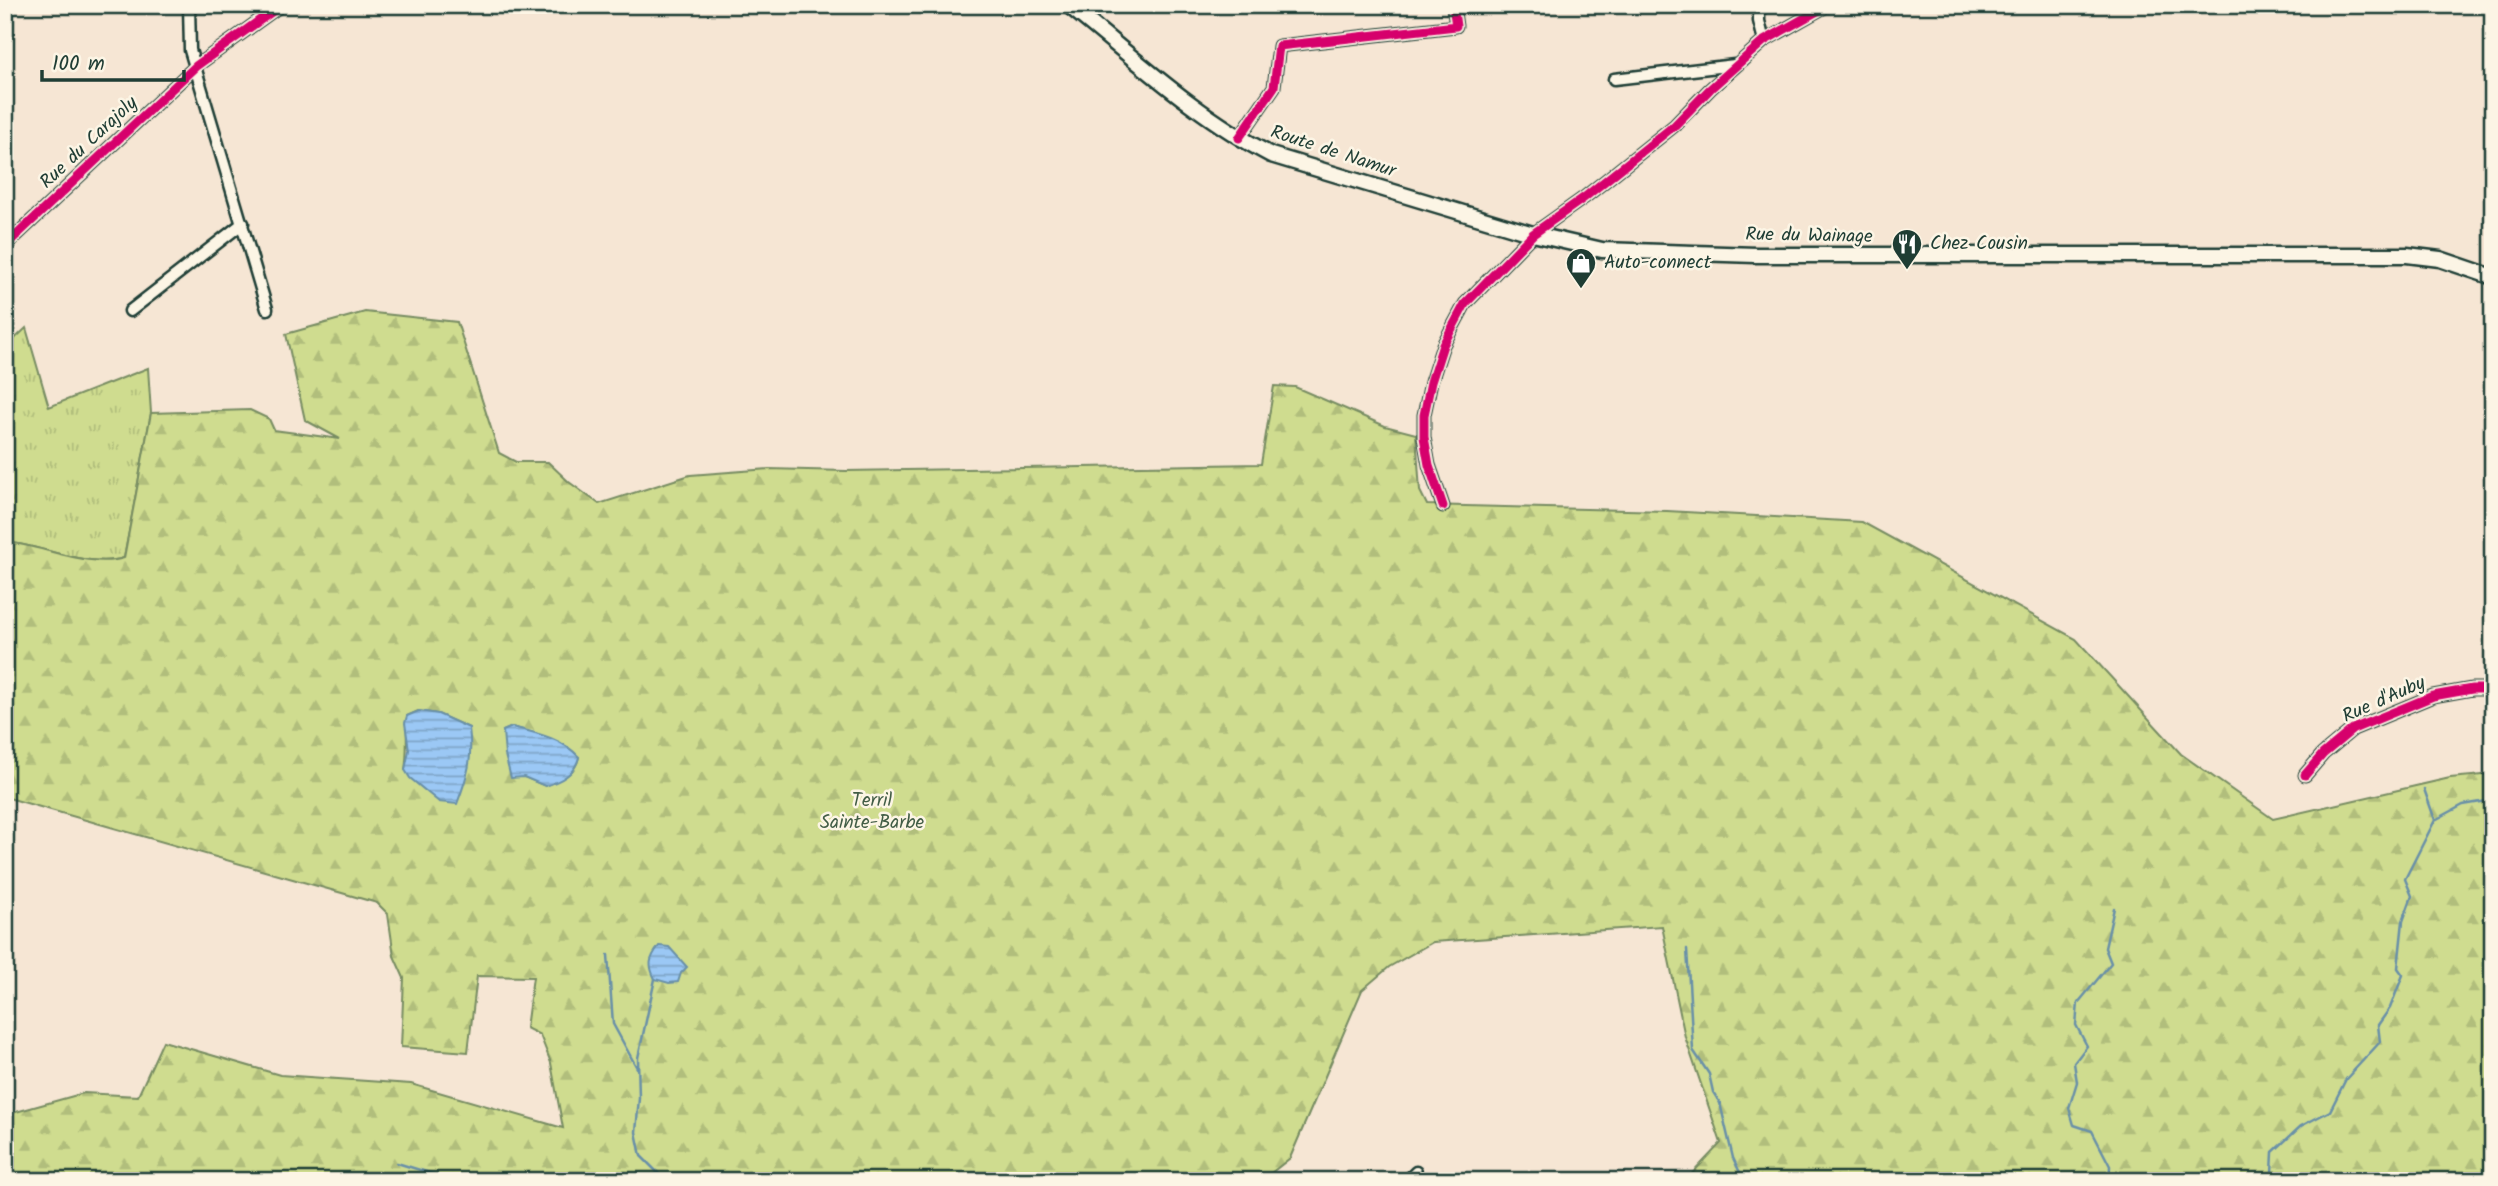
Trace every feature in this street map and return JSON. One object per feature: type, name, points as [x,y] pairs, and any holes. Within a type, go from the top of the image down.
[{"type":"main road","name":"Route de Namur","points":[[1068,5],[1206,115],[1239,138],[1271,155],[1422,201]]},
{"type":"main road","name":"Rue du Wainage","points":[[1422,201],[1533,234],[1602,250],[1756,255],[2407,255],[2440,259],[2493,278]]},
{"type":"street","points":[[189,5],[190,50],[267,309]]},
{"type":"street","name":"Rue du Carajoly","points":[[5,246],[196,66],[281,5]]},
{"type":"street","points":[[1239,138],[1274,87],[1279,46],[1456,26],[1453,5]]},
{"type":"street","points":[[1759,5],[1759,21],[1764,41]]},
{"type":"street","points":[[1443,506],[1429,465],[1424,437],[1424,415],[1443,345],[1465,304],[1533,234],[1585,197],[1675,125],[1764,41],[1828,5]]},
{"type":"street","points":[[1614,79],[1737,65]]},
{"type":"street","points":[[130,311],[243,223]]},
{"type":"street","name":"Rue d'Auby","points":[[2305,775],[2323,754],[2353,729],[2433,696],[2472,689],[2493,689]]},
{"type":"street","points":[[1407,1181],[1416,1172]]},
{"type":"green space","name":"Terril Sainte-Barbe","points":[[365,312],[457,322],[499,453],[516,462],[548,462],[599,504],[690,475],[769,469],[846,471],[1261,464],[1274,386],[1295,387],[1385,426],[1416,434],[1420,491],[1427,505],[1667,511],[1862,522],[2076,639],[2181,754],[2273,819],[2450,778],[2493,774],[2493,1181],[1685,1181],[1721,1143],[1685,1037],[1662,926],[1433,942],[1389,967],[1362,990],[1290,1158],[1261,1181],[5,1181],[5,1115],[84,1093],[138,1096],[163,1041],[280,1075],[411,1084],[563,1128],[551,1063],[540,1035],[526,1028],[533,977],[477,976],[468,1052],[401,1047],[404,978],[394,956],[388,914],[377,903],[5,797],[5,542],[81,559],[110,561],[124,558],[151,413],[250,410],[269,419],[274,430],[340,439],[305,420],[286,334]],"holes":[[[418,711],[438,714],[469,728],[424,788],[405,770],[407,716]],[[512,727],[533,733],[579,757],[574,768],[566,776],[545,786],[524,777],[503,731]]]},
{"type":"green space","points":[[26,328],[49,407],[148,368],[151,413],[124,558],[110,561],[81,559],[5,542],[5,348]]},
{"type":"water","points":[[419,711],[438,714],[469,728],[469,767],[457,804],[439,802],[410,778],[405,770],[409,750],[405,723],[407,716]]},
{"type":"water","points":[[512,727],[548,737],[565,745],[579,757],[574,768],[562,779],[545,786],[524,777],[511,778],[503,731]]},
{"type":"water","points":[[659,946],[669,947],[687,967],[678,982],[669,983],[655,979],[651,962]]},
{"type":"waterway","points":[[2424,789],[2435,820]]},
{"type":"waterway","points":[[2264,1181],[2272,1173],[2273,1152],[2301,1126],[2330,1111],[2346,1079],[2380,1042],[2378,1025],[2390,1008],[2403,975],[2398,968],[2403,921],[2412,896],[2405,879],[2435,820],[2463,805],[2493,800]]},
{"type":"waterway","points":[[2109,1181],[2110,1166],[2092,1131],[2074,1125],[2069,1108],[2077,1082],[2074,1063],[2087,1046],[2076,1025],[2078,1003],[2111,963],[2105,948],[2114,908]]},
{"type":"waterway","points":[[1687,949],[1693,1050],[1709,1074],[1713,1092],[1720,1103],[1733,1158],[1744,1181]]},
{"type":"waterway","points":[[608,955],[613,1024],[637,1068]]},
{"type":"waterway","points":[[655,979],[638,1058],[636,1132],[641,1156],[666,1181]]},
{"type":"waterway","points":[[397,1163],[456,1181]]},
{"type":"cycle path","points":[[5,246],[196,66],[281,5]]},
{"type":"cycle path","points":[[1239,138],[1274,87],[1279,46],[1456,26],[1453,5]]},
{"type":"cycle path","points":[[1443,506],[1429,465],[1424,437],[1424,415],[1443,345],[1465,304],[1533,234],[1585,197],[1675,125],[1710,89],[1764,41],[1828,5]]},
{"type":"cycle path","points":[[2305,775],[2323,754],[2353,729],[2433,696],[2472,689],[2493,689]]},
{"type":"place","name":"Chez Cousin","points":[[1907,271]]},
{"type":"place","name":"Auto-connect","points":[[1581,290]]}]
